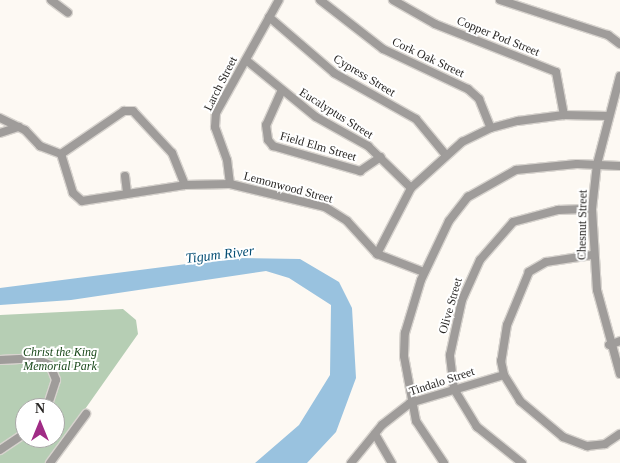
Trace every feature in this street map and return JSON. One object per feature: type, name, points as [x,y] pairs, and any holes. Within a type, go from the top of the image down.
[{"type":"street","points":[[51,0],[68,14]]},
{"type":"street","name":"Larch Street","points":[[230,184],[215,120],[269,17],[280,0]]},
{"type":"street","name":"Cork Oak Street","points":[[320,0],[383,49],[468,89],[479,99],[491,128]]},
{"type":"street","name":"Copper Pod Street","points":[[392,0],[435,24],[556,72],[564,115]]},
{"type":"street","points":[[500,0],[608,35],[620,44]]},
{"type":"street","name":"Cypress Street","points":[[269,17],[334,73],[416,119],[445,154]]},
{"type":"street","name":"Eucalyptus Street","points":[[246,60],[281,92],[381,157],[411,188]]},
{"type":"street","name":"Chesnut Street","points":[[620,76],[597,164],[592,208],[592,255],[609,344],[620,374]]},
{"type":"street","name":"Field Elm Street","points":[[281,92],[266,125],[268,140],[273,146],[360,171],[381,157]]},
{"type":"street","points":[[0,118],[19,127],[34,142],[61,154],[124,111],[133,111],[172,153],[185,185]]},
{"type":"street","points":[[377,254],[411,188],[445,154],[491,128],[564,115],[608,116]]},
{"type":"street","points":[[0,133],[19,127]]},
{"type":"street","name":"Lemonwood Street","points":[[61,154],[62,169],[78,199],[89,201],[127,193],[185,185],[230,184],[330,210],[347,221],[377,254],[424,272]]},
{"type":"street","points":[[444,463],[424,436],[410,403],[404,356],[406,333],[424,272],[458,207],[496,178],[535,166],[597,164],[620,166]]},
{"type":"street","points":[[125,176],[127,193]]},
{"type":"street","name":"Olive Street","points":[[522,463],[476,427],[454,388],[450,355],[462,300],[491,243],[513,222],[530,215],[592,208]]},
{"type":"street","points":[[592,255],[546,262],[529,272],[503,341],[504,375],[520,401],[580,446],[605,444],[620,434]]},
{"type":"street","points":[[609,344],[620,341]]},
{"type":"street","points":[[0,360],[34,358],[50,365],[56,380],[50,398]]},
{"type":"street","name":"Tindalo Street","points":[[351,463],[375,434],[410,403],[454,388],[504,375]]},
{"type":"street","points":[[50,463],[86,414]]},
{"type":"street","points":[[375,434],[392,463]]},
{"type":"street","points":[[1,449],[15,440]]},
{"type":"green space","name":"Christ the King Memorial Park","points":[[123,309],[136,320],[138,334],[65,437],[65,398],[15,398],[15,448],[58,448],[47,463],[0,463],[0,315]]},
{"type":"water","points":[[233,258],[300,259],[339,282],[352,308],[356,378],[336,432],[307,463],[255,463],[299,425],[330,375],[331,305],[289,278],[266,271],[71,300],[0,305],[0,288]]},
{"type":"water label","name":"Tigum River","points":[[220,255]]}]
